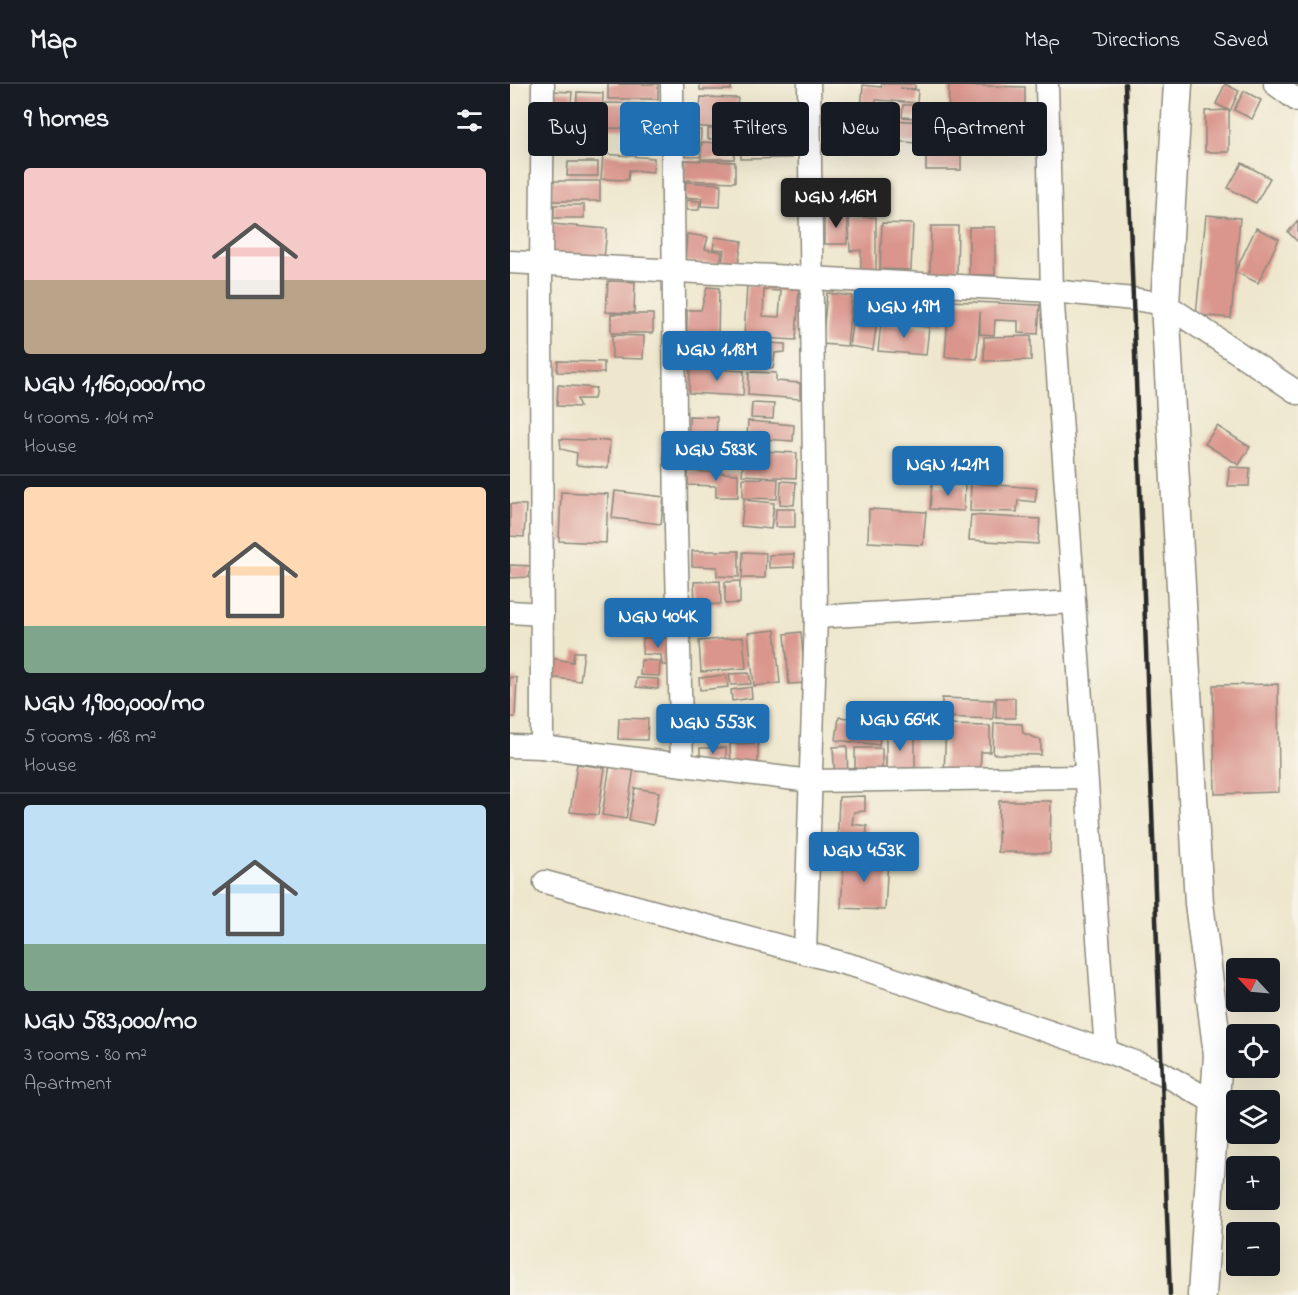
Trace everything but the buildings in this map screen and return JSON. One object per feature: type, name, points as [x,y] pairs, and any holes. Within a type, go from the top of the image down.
[{"type":"main road","points":[[1178,84],[1165,304],[1199,903],[1218,1055],[1202,1295]]},
{"type":"street","points":[[542,747],[543,84]]},
{"type":"street","points":[[672,84],[676,529],[682,765]]},
{"type":"street","points":[[805,953],[816,617],[809,84]]},
{"type":"street","points":[[1047,84],[1052,291],[1106,1051]]},
{"type":"street","points":[[1275,84],[1298,101]]},
{"type":"street","points":[[510,262],[1052,291],[1165,304],[1298,393]]},
{"type":"street","points":[[816,617],[1074,602]]},
{"type":"street","points":[[510,612],[542,614]]},
{"type":"street","points":[[510,746],[542,747],[810,781],[1086,777]]},
{"type":"street","points":[[545,882],[861,968],[1106,1051],[1162,1073],[1215,1102]]},
{"type":"railway","points":[[1125,84],[1170,1295]]}]
